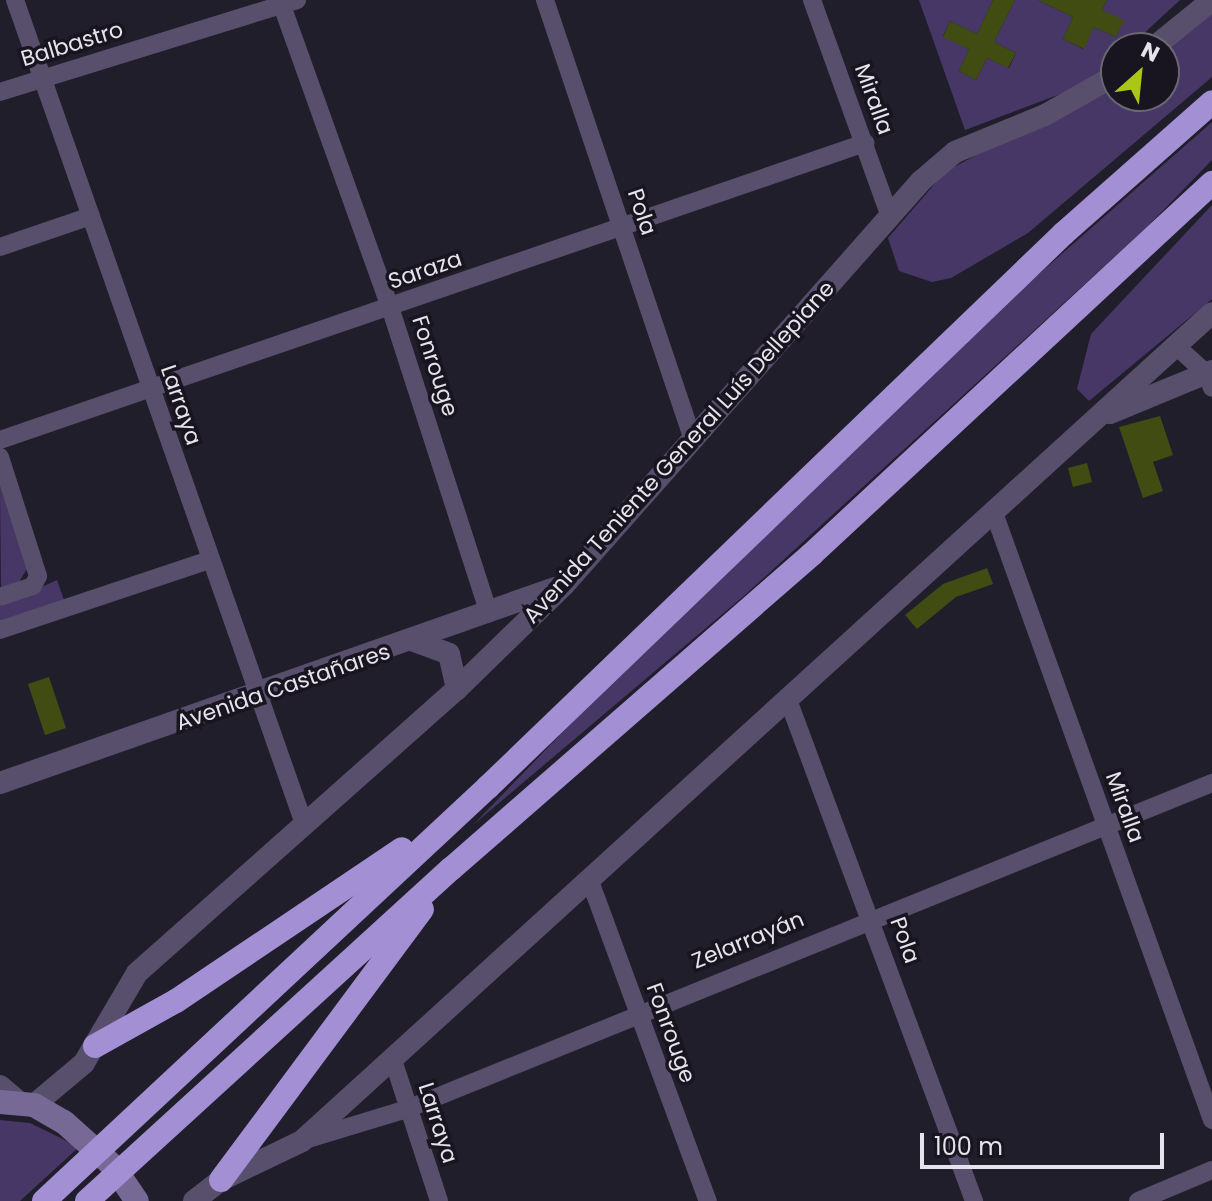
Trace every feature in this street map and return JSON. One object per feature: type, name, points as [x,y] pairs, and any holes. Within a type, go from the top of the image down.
[{"type":"highway","points":[[44,1201],[488,787],[784,498],[1212,102]]},
{"type":"highway","points":[[87,1201],[451,869],[812,554],[1212,183]]},
{"type":"highway","points":[[95,1046],[328,902],[488,787]]},
{"type":"highway","points":[[221,1180],[451,869]]},
{"type":"main road","points":[[13,1099],[90,1142],[137,1201]]},
{"type":"street","name":"Larraya","points":[[15,0],[45,76],[209,560],[304,824]]},
{"type":"street","name":"Pola","points":[[545,0],[693,439]]},
{"type":"street","name":"Miralla","points":[[812,0],[889,214]]},
{"type":"street","points":[[1173,32],[1212,0]]},
{"type":"street","name":"Balbastro","points":[[0,92],[287,2]]},
{"type":"street","name":"Fonrouge","points":[[287,2],[489,613]]},
{"type":"street","name":"Avenida Teniente General Luís Dellepiane","points":[[13,1099],[73,1075],[95,1046],[137,973],[457,689],[564,585],[858,254],[889,214],[955,152],[1045,115],[1100,84]]},
{"type":"street","name":"Saraza","points":[[0,440],[623,229],[865,143]]},
{"type":"street","points":[[0,247],[91,216]]},
{"type":"street","points":[[194,1201],[221,1180],[302,1141],[1212,313]]},
{"type":"street","points":[[1090,421],[1210,378],[1176,346]]},
{"type":"street","points":[[0,457],[37,566],[33,586],[0,597]]},
{"type":"street","name":"Miralla","points":[[993,510],[1212,1120]]},
{"type":"street","points":[[0,630],[209,560]]},
{"type":"street","name":"Avenida Castañares","points":[[0,783],[258,697],[564,585]]},
{"type":"street","points":[[414,641],[449,654],[457,689]]},
{"type":"street","name":"Pola","points":[[787,697],[974,1201]]},
{"type":"street","name":"Zelarrayán","points":[[302,1141],[407,1109],[637,1011],[1212,783]]},
{"type":"street","name":"Fonrouge","points":[[590,881],[708,1201]]},
{"type":"street","name":"Larraya","points":[[393,1060],[439,1201]]},
{"type":"street","points":[[1138,1201],[1212,1170]]},
{"type":"shaded area","points":[[919,0],[993,0],[977,34],[950,21],[943,36],[969,49],[959,71],[976,80],[987,58],[1009,68],[1016,53],[994,42],[1015,0],[1038,0],[1073,17],[1063,39],[1083,49],[1094,27],[1105,32],[1100,32],[1100,74],[1092,82],[965,130]]},
{"type":"shaded area","points":[[1107,0],[1180,0],[1145,32],[1118,32],[1123,21],[1102,10]]},
{"type":"shaded area","points":[[1212,12],[1212,77],[1180,104],[1180,36]]},
{"type":"shaded area","points":[[1100,88],[1100,112],[1171,112],[1028,233],[951,278],[932,282],[899,271],[888,238],[945,172]]},
{"type":"shaded area","points":[[1212,122],[1212,160],[1147,227],[745,595],[473,825],[645,647],[1023,288]]},
{"type":"shaded area","points":[[1212,205],[1212,299],[1089,401],[1077,389],[1091,334]]},
{"type":"shaded area","points":[[0,487],[27,569],[19,582],[1,587]]},
{"type":"shaded area","points":[[57,580],[64,600],[0,621],[0,606]]},
{"type":"shaded area","points":[[0,1120],[30,1123],[79,1147],[20,1201],[0,1201]]},
{"type":"building","points":[[993,0],[1015,0],[994,42],[1016,53],[1008,68],[987,58],[976,80],[959,71],[969,49],[943,37],[950,21],[977,34]]},
{"type":"building","points":[[1038,0],[1107,0],[1102,10],[1124,20],[1118,32],[1105,32],[1094,27],[1084,49],[1063,39],[1073,17]]},
{"type":"building","points":[[1160,416],[1173,455],[1153,462],[1163,491],[1143,498],[1119,427]]},
{"type":"building","points":[[1087,463],[1092,482],[1073,487],[1068,468]]},
{"type":"building","points":[[987,568],[993,584],[956,597],[917,629],[905,615],[943,584]]},
{"type":"building","points":[[49,677],[66,728],[45,735],[28,684]]}]
